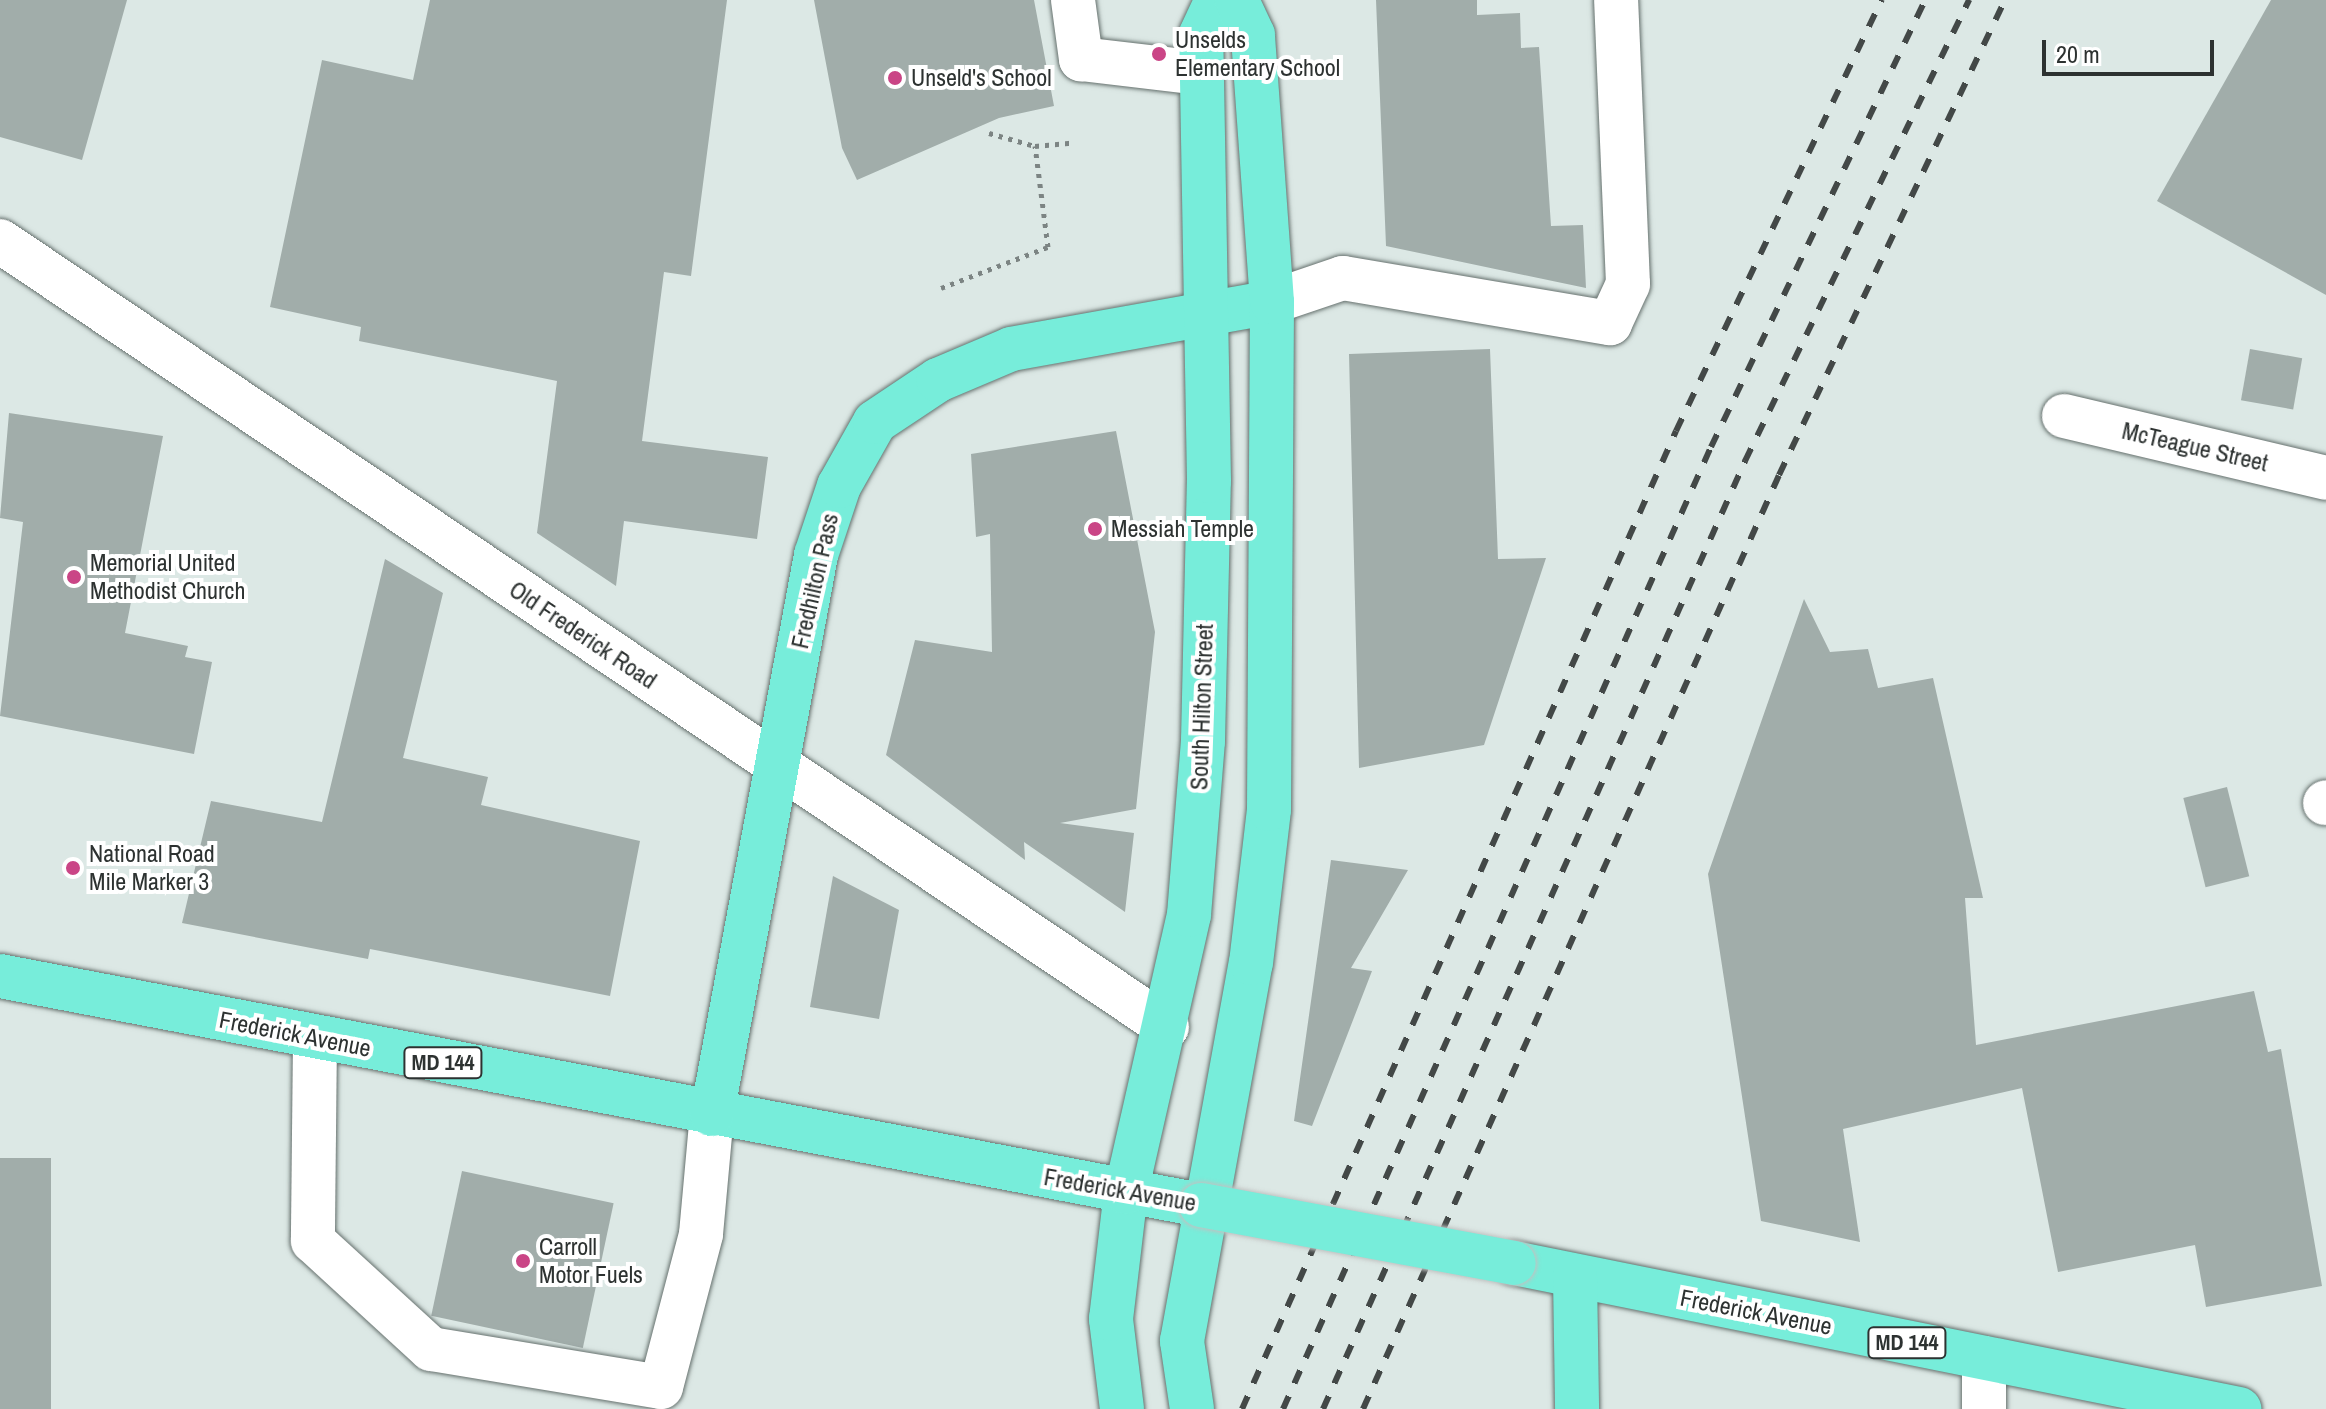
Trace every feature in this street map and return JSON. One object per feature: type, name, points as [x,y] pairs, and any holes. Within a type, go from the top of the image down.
[{"type":"main road","name":"South Hilton Street","points":[[1122,1409],[1111,1319],[1126,1192],[1167,1027],[1189,915],[1203,741],[1209,481],[1201,316],[1201,34],[1217,0]]},
{"type":"main road","points":[[1192,1409],[1182,1341],[1201,1205],[1227,1112],[1269,809],[1272,302],[1253,35],[1237,0]]},
{"type":"main road","name":"Fredhilton Pass","points":[[712,1114],[816,555],[839,486],[875,422],[938,380],[1011,349],[1272,302]]},
{"type":"main road","name":"Frederick Avenue","points":[[0,976],[712,1114],[1514,1263],[2239,1409]]},
{"type":"main road","points":[[1575,1276],[1577,1409]]},
{"type":"street","points":[[1073,0],[1081,59],[1201,73]]},
{"type":"street","points":[[1272,302],[1343,278],[1610,323],[1628,284],[1616,0]]},
{"type":"street","name":"Old Frederick Road","points":[[0,241],[1167,1027]]},
{"type":"street","name":"McTeague Street","points":[[2064,416],[2326,478]]},
{"type":"street","points":[[315,1038],[313,1241],[431,1349],[661,1387],[701,1234],[712,1114]]},
{"type":"street","points":[[1984,1358],[1984,1409]]},
{"type":"path","points":[[989,133],[1035,146],[1071,143]]},
{"type":"path","points":[[941,288],[1048,247],[1035,146]]},
{"type":"building","points":[[0,0],[127,0],[82,160],[0,137]]},
{"type":"building","points":[[430,0],[727,0],[691,276],[664,272],[642,441],[768,457],[757,539],[624,521],[616,586],[537,533],[557,381],[359,341],[361,327],[270,307],[322,60],[413,80]]},
{"type":"building","name":"Unseld's School","points":[[814,0],[1034,0],[1054,106],[999,118],[857,180],[842,148]]},
{"type":"building","points":[[1376,0],[1477,0],[1477,15],[1520,13],[1521,48],[1539,47],[1551,226],[1583,225],[1586,288],[1386,246]]},
{"type":"building","points":[[2271,0],[2326,0],[2326,295],[2157,201]]},
{"type":"building","points":[[1490,349],[1498,559],[1546,558],[1484,745],[1359,768],[1349,354]]},
{"type":"building","points":[[2250,349],[2302,358],[2293,409],[2241,400]]},
{"type":"building","name":"Memorial United Methodist Church","points":[[9,413],[163,436],[125,633],[188,646],[185,657],[212,662],[194,754],[0,716],[23,522],[0,518]]},
{"type":"building","points":[[1116,431],[1155,632],[1136,809],[1060,823],[1134,833],[1125,912],[1024,842],[1025,860],[886,755],[915,640],[992,652],[990,534],[976,537],[971,454]]},
{"type":"building","points":[[385,559],[443,593],[403,758],[488,777],[481,805],[640,841],[610,996],[370,949],[368,959],[182,923],[211,801],[322,822]]},
{"type":"building","points":[[1804,599],[1830,652],[1868,649],[1878,688],[1933,678],[1983,898],[1965,898],[1976,1045],[2254,991],[2268,1052],[2281,1049],[2322,1286],[2206,1307],[2195,1245],[2058,1272],[2022,1088],[1843,1129],[1860,1242],[1761,1221],[1708,874]]},
{"type":"building","points":[[2227,787],[2249,876],[2206,887],[2183,798]]},
{"type":"building","points":[[1331,860],[1408,870],[1351,968],[1372,971],[1312,1126],[1294,1121]]},
{"type":"building","points":[[833,876],[899,910],[879,1019],[810,1007]]},
{"type":"building","points":[[0,1158],[51,1158],[51,1409],[0,1409]]},
{"type":"building","name":"Carroll Motor Fuels","points":[[462,1171],[614,1203],[583,1348],[431,1316]]},
{"type":"railway","points":[[1242,1409],[1676,431],[1882,0]]},
{"type":"railway","points":[[1283,1409],[1711,447],[1925,0]]},
{"type":"railway","points":[[1323,1409],[1745,461],[1969,0]]},
{"type":"railway","points":[[1363,1409],[1779,475],[2005,0]]},
{"type":"place","name":"Unselds Elementary School","points":[[1159,54]]},
{"type":"place","name":"Unseld's School","points":[[895,78]]},
{"type":"place","name":"Messiah Temple","points":[[1095,529]]},
{"type":"place","name":"Memorial United Methodist Church","points":[[74,577]]},
{"type":"place","name":"National Road Mile Marker 3","points":[[73,868]]},
{"type":"place","name":"Carroll Motor Fuels","points":[[523,1261]]}]
